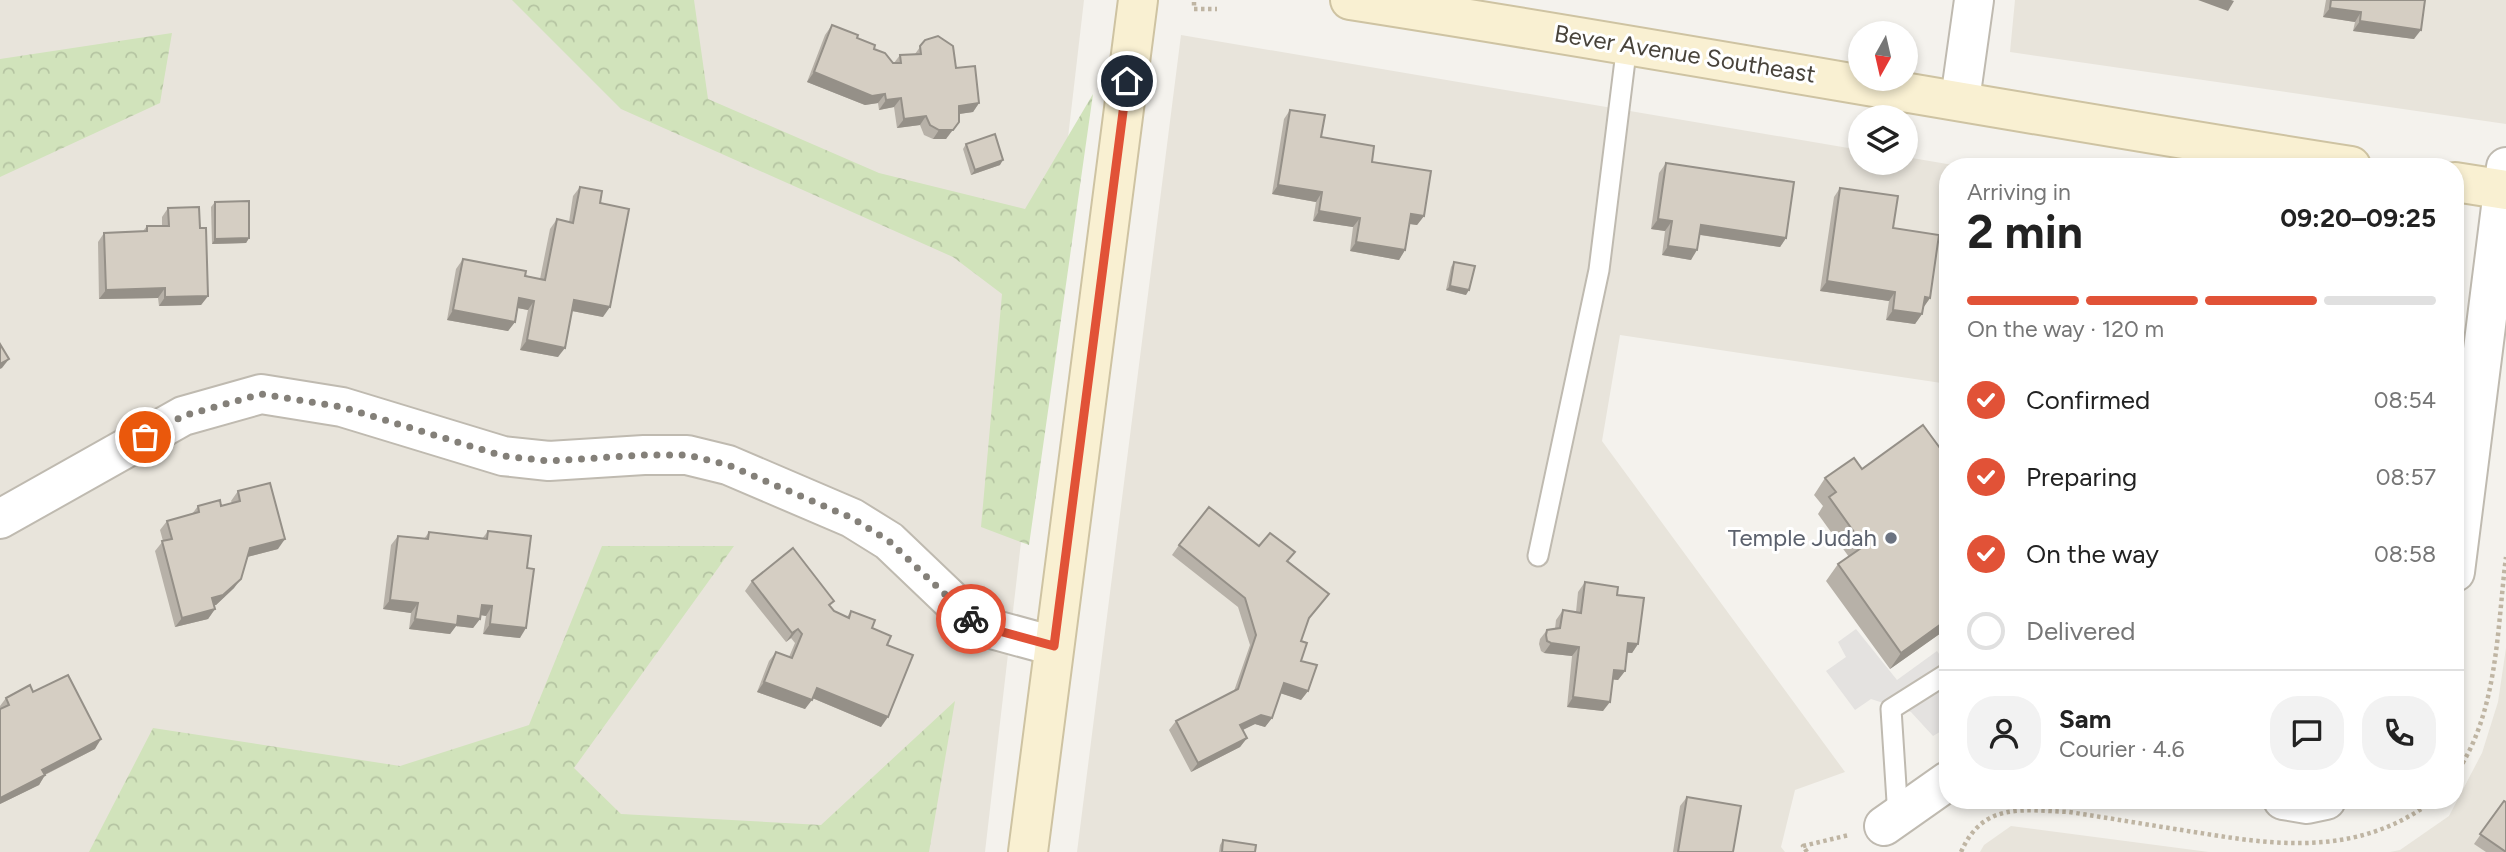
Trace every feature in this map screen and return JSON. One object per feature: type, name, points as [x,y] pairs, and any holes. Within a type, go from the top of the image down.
[{"type":"street","points":[[1028,852],[1138,0]]},
{"type":"street","name":"Bever Avenue Southeast","points":[[1350,0],[2300,158]]},
{"type":"street","points":[[1960,100],[1973,0]]},
{"type":"street","points":[[2464,183],[2505,183],[2464,496]]},
{"type":"street","points":[[0,519],[183,416],[261,394],[342,407],[503,456],[549,461],[687,455],[728,465],[852,518],[889,541],[977,625],[1054,646]]},
{"type":"street","points":[[1891,821],[1939,787]]},
{"type":"lane","points":[[1538,556],[1599,270],[1627,44]]},
{"type":"lane","points":[[1891,821],[1891,709],[1939,679]]},
{"type":"path","points":[[1194,2],[1194,9],[1217,9]]},
{"type":"path","points":[[2464,760],[2488,704],[2506,557]]},
{"type":"path","points":[[1961,852],[1971,831],[1989,817],[2017,811],[2069,812],[2276,845],[2330,847],[2386,833],[2423,809]]},
{"type":"path","points":[[1807,852],[1802,846],[1891,821]]},
{"type":"shaded area","points":[[0,0],[1084,0],[985,852],[0,852]]},
{"type":"shaded area","points":[[2015,0],[2506,0],[2506,124],[2010,52]]},
{"type":"shaded area","points":[[1181,35],[1848,148],[1848,175],[1918,175],[1918,159],[1939,163],[1939,383],[1620,335],[1602,441],[1845,772],[1795,790],[1781,847],[1785,852],[1077,852]]},
{"type":"shaded area","points":[[1856,629],[1897,680],[1937,651],[1939,732],[1933,736],[1911,712],[1871,699],[1855,710],[1826,671],[1846,657],[1838,642]]},
{"type":"shaded area","points":[[2506,648],[2506,852],[2390,852],[2400,850],[2449,816],[2453,809],[2464,809],[2464,787],[2482,753],[2498,702]]},
{"type":"shaded area","points":[[2011,826],[2209,852],[1980,852],[1984,845]]},
{"type":"green space","points":[[512,0],[694,0],[708,99],[879,173],[1025,209],[1093,94],[1029,545],[981,527],[1002,294],[953,257],[621,109]]},
{"type":"green space","points":[[172,33],[160,103],[0,177],[0,59]]},
{"type":"green space","points":[[602,546],[734,546],[574,768],[621,814],[821,825],[955,701],[929,852],[89,852],[153,728],[400,766],[529,725]]},
{"type":"building","points":[[2331,0],[2425,0],[2421,30],[2360,21],[2361,12],[2330,8]]},
{"type":"building","points":[[832,25],[875,45],[874,49],[885,53],[893,63],[901,63],[900,55],[921,54],[920,46],[925,40],[938,36],[953,46],[956,68],[975,66],[979,103],[959,106],[959,122],[953,130],[939,130],[930,125],[926,116],[904,119],[901,98],[886,100],[885,94],[872,96],[814,72]]},
{"type":"building","points":[[1290,110],[1325,115],[1321,137],[1374,146],[1372,162],[1431,171],[1424,216],[1411,214],[1405,250],[1356,242],[1360,218],[1319,211],[1322,192],[1278,185]]},
{"type":"building","points":[[995,134],[1003,160],[975,170],[966,144]]},
{"type":"building","points":[[1666,163],[1794,182],[1786,238],[1701,225],[1697,250],[1668,246],[1672,221],[1658,219]]},
{"type":"building","points":[[580,187],[602,191],[600,203],[629,209],[610,307],[574,300],[565,348],[527,340],[534,301],[519,298],[515,322],[453,310],[463,259],[526,271],[525,276],[545,280],[557,219],[573,223]]},
{"type":"building","points":[[1840,188],[1898,196],[1893,228],[1939,235],[1930,298],[1925,297],[1922,314],[1893,310],[1895,292],[1827,281]]},
{"type":"building","points":[[249,201],[249,238],[215,239],[215,202]]},
{"type":"building","points":[[199,207],[200,228],[206,228],[208,296],[165,297],[165,288],[106,290],[104,233],[147,231],[147,226],[169,226],[168,208]]},
{"type":"building","points":[[1454,262],[1475,266],[1469,290],[1450,286]]},
{"type":"building","points":[[0,344],[9,359],[0,364]]},
{"type":"building","name":"Temple Judah","points":[[1923,425],[1939,447],[1939,626],[1901,653],[1838,564],[1864,546],[1829,497],[1836,492],[1825,478],[1854,458],[1862,469]]},
{"type":"building","points":[[270,483],[285,539],[250,548],[241,579],[223,595],[212,598],[215,609],[182,618],[162,541],[172,539],[167,521],[199,512],[198,506],[220,500],[221,506],[240,501],[238,491]]},
{"type":"building","points":[[1209,507],[1259,546],[1270,533],[1295,552],[1287,561],[1329,594],[1309,618],[1301,641],[1307,643],[1301,661],[1317,665],[1308,691],[1284,683],[1272,718],[1261,715],[1240,725],[1247,738],[1198,763],[1176,721],[1238,689],[1256,635],[1245,598],[1179,545]]},
{"type":"building","points":[[488,531],[531,536],[527,568],[534,569],[526,628],[490,624],[492,606],[482,605],[480,619],[458,616],[457,625],[415,619],[418,603],[390,600],[398,536],[428,539],[429,532],[487,539]]},
{"type":"building","points":[[793,548],[834,601],[829,605],[834,611],[849,618],[851,611],[875,620],[872,628],[891,636],[887,645],[913,655],[888,717],[817,688],[812,700],[764,682],[776,652],[792,658],[802,634],[798,629],[792,633],[752,581]]},
{"type":"building","points":[[1585,582],[1618,587],[1617,595],[1644,598],[1638,644],[1628,643],[1625,671],[1614,670],[1610,702],[1573,697],[1579,647],[1547,641],[1547,630],[1560,628],[1563,610],[1581,613]]},
{"type":"building","points":[[68,675],[101,739],[42,770],[45,775],[0,798],[0,709],[9,705],[6,698],[30,685],[33,692]]},
{"type":"building","points":[[1687,797],[1741,806],[1733,852],[1678,852]]},
{"type":"building","points":[[2504,801],[2506,802],[2506,852],[2480,834]]},
{"type":"building","points":[[1223,840],[1256,845],[1255,852],[1222,852]]},
{"type":"way so far","points":[[145,437],[183,416],[261,394],[342,407],[503,456],[549,461],[687,455],[728,465],[852,518],[889,541],[971,619]]},
{"type":"place","name":"Temple Judah","points":[[1891,538]]},
{"type":"route","points":[[971,619],[977,625],[1054,646],[1127,81]]}]
